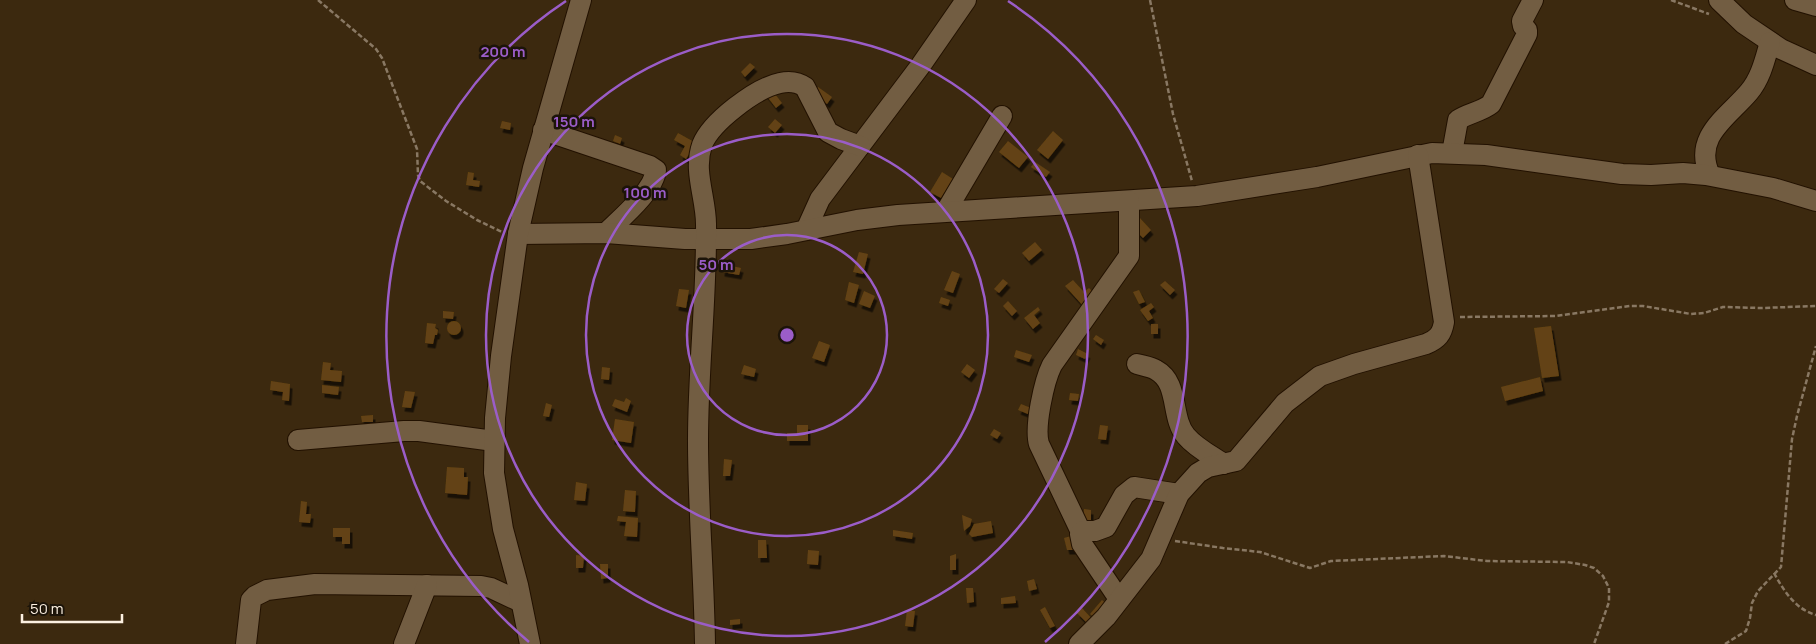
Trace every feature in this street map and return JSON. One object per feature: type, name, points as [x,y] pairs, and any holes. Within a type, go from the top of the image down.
[{"type":"street","points":[[530,644],[502,529],[494,473],[494,441],[500,356],[518,237],[533,168],[581,0]]},
{"type":"street","points":[[806,230],[820,199],[921,65],[966,0]]},
{"type":"street","points":[[1452,153],[1458,120],[1484,110],[1491,104],[1527,34],[1522,21],[1533,0]]},
{"type":"street","points":[[1719,0],[1744,24],[1770,42],[1816,65]]},
{"type":"street","points":[[1795,0],[1816,6]]},
{"type":"street","points":[[1710,175],[1706,168],[1704,155],[1706,141],[1722,120],[1750,91],[1759,77],[1770,42]]},
{"type":"street","points":[[705,644],[698,440],[704,321],[706,212],[699,176],[699,160],[702,146],[707,134],[744,101],[770,85],[790,82],[805,87],[828,132],[840,139],[860,146]]},
{"type":"street","points":[[946,211],[1002,116]]},
{"type":"street","points":[[543,130],[650,166],[656,170],[655,176],[641,198],[606,233]]},
{"type":"street","points":[[518,237],[606,233],[705,240],[751,239],[857,220],[946,211],[1197,196],[1317,177],[1418,155],[1452,153],[1486,155],[1622,174],[1692,173],[1710,175],[1773,188],[1816,201]]},
{"type":"street","points":[[1079,644],[1106,617],[1151,559],[1179,494],[1198,473],[1213,465],[1232,463],[1239,458],[1265,424],[1285,403],[1320,376],[1434,341],[1443,330],[1443,317],[1418,155]]},
{"type":"street","points":[[1120,599],[1082,544],[1080,539],[1081,532],[1039,444],[1036,431],[1046,382],[1052,365],[1129,256],[1129,201]]},
{"type":"street","points":[[1138,364],[1154,368],[1167,379],[1178,419],[1186,436],[1194,444],[1224,464]]},
{"type":"street","points":[[298,440],[419,431],[494,441]]},
{"type":"street","points":[[1081,532],[1100,530],[1106,527],[1124,495],[1134,487],[1179,494]]},
{"type":"street","points":[[246,644],[252,600],[255,596],[267,590],[315,584],[481,586],[491,588],[521,602]]},
{"type":"street","points":[[404,644],[427,585]]},
{"type":"path","points":[[318,0],[376,49],[382,58],[417,149],[420,181],[477,220],[518,237]]},
{"type":"path","points":[[1150,0],[1173,114],[1197,196]]},
{"type":"path","points":[[1443,317],[1555,316],[1630,306],[1643,306],[1691,314],[1704,313],[1723,307],[1816,306]]},
{"type":"path","points":[[1725,644],[1746,631],[1754,598],[1758,591],[1781,567],[1788,476],[1795,424],[1816,346]]},
{"type":"path","points":[[1160,539],[1223,548],[1254,550],[1310,568],[1331,561],[1444,556],[1487,561],[1567,562],[1585,565],[1594,568],[1603,576],[1609,588],[1609,602],[1594,644]]},
{"type":"path","points":[[1774,573],[1786,593],[1797,604],[1816,615]]},
{"type":"building","points":[[750,63],[755,67],[745,77],[741,72]]},
{"type":"building","points":[[818,87],[832,97],[827,104],[813,93]]},
{"type":"building","points":[[771,89],[782,103],[776,108],[765,94]]},
{"type":"building","points":[[775,119],[782,125],[775,133],[768,127]]},
{"type":"building","points":[[502,121],[511,123],[510,130],[500,128]]},
{"type":"building","points":[[1053,131],[1063,140],[1048,159],[1037,150]]},
{"type":"building","points":[[678,133],[696,143],[686,159],[680,155],[685,146],[674,140]]},
{"type":"building","points":[[615,135],[622,138],[620,144],[613,141]]},
{"type":"building","points":[[1008,141],[1028,157],[1019,168],[999,152]]},
{"type":"building","points":[[1035,162],[1050,172],[1046,177],[1031,167]]},
{"type":"building","points":[[468,172],[474,173],[473,180],[480,181],[479,187],[466,185]]},
{"type":"building","points":[[942,172],[953,179],[941,198],[930,192]]},
{"type":"building","points":[[1139,217],[1151,230],[1143,238],[1130,225]]},
{"type":"building","points":[[1035,242],[1042,250],[1029,261],[1022,253]]},
{"type":"building","points":[[859,252],[868,254],[863,274],[853,272]]},
{"type":"building","points":[[723,264],[741,268],[739,275],[722,272]]},
{"type":"building","points":[[952,271],[960,274],[953,293],[944,290]]},
{"type":"building","points":[[1003,279],[1008,283],[999,293],[994,289]]},
{"type":"building","points":[[1073,280],[1084,292],[1089,288],[1098,297],[1085,308],[1065,286]]},
{"type":"building","points":[[1165,281],[1175,290],[1170,295],[1160,285]]},
{"type":"building","points":[[849,282],[859,285],[854,303],[845,300]]},
{"type":"building","points":[[679,289],[689,290],[686,308],[676,306]]},
{"type":"building","points":[[1139,290],[1145,302],[1139,304],[1133,292]]},
{"type":"building","points":[[864,291],[875,296],[870,308],[859,304]]},
{"type":"building","points":[[941,297],[950,300],[948,306],[939,303]]},
{"type":"building","points":[[1008,301],[1017,311],[1012,316],[1003,306]]},
{"type":"building","points":[[1151,303],[1154,307],[1149,311],[1153,318],[1148,321],[1140,310]]},
{"type":"building","points":[[1038,307],[1040,310],[1034,315],[1040,323],[1033,329],[1024,318]]},
{"type":"building","points":[[443,311],[454,312],[453,319],[443,318]]},
{"type":"building","points":[[451,321],[457,321],[461,328],[457,335],[451,335],[447,331],[447,325]]},
{"type":"building","points":[[427,323],[436,324],[435,328],[438,330],[433,344],[425,343]]},
{"type":"building","points":[[1151,324],[1158,324],[1158,334],[1151,334]]},
{"type":"building","points":[[1551,326],[1559,376],[1542,378],[1534,328]]},
{"type":"building","points":[[1096,335],[1104,340],[1101,345],[1093,339]]},
{"type":"building","points":[[819,341],[830,345],[824,362],[812,358]]},
{"type":"building","points":[[1078,349],[1088,354],[1085,359],[1076,355]]},
{"type":"building","points":[[1016,350],[1032,355],[1029,362],[1014,357]]},
{"type":"building","points":[[323,362],[331,363],[330,370],[342,371],[341,382],[321,380]]},
{"type":"building","points":[[967,364],[975,370],[969,378],[961,372]]},
{"type":"building","points":[[744,365],[756,369],[754,377],[741,374]]},
{"type":"building","points":[[602,367],[610,368],[609,380],[601,379]]},
{"type":"building","points":[[1540,377],[1543,391],[1505,401],[1501,387]]},
{"type":"building","points":[[271,381],[290,384],[289,401],[282,400],[283,392],[270,390]]},
{"type":"building","points":[[322,385],[339,387],[338,395],[322,393]]},
{"type":"building","points":[[405,391],[415,392],[411,408],[402,407]]},
{"type":"building","points":[[1070,393],[1079,394],[1078,401],[1069,400]]},
{"type":"building","points":[[626,398],[631,401],[627,412],[612,406],[615,399],[624,402]]},
{"type":"building","points":[[546,403],[552,405],[549,417],[543,416]]},
{"type":"building","points":[[1021,404],[1031,408],[1028,414],[1018,410]]},
{"type":"building","points":[[373,415],[373,422],[362,422],[361,416]]},
{"type":"building","points":[[615,419],[634,422],[631,443],[612,440]]},
{"type":"building","points":[[797,425],[808,425],[808,441],[787,441],[787,433],[797,433]]},
{"type":"building","points":[[1100,425],[1108,426],[1106,440],[1098,439]]},
{"type":"building","points":[[994,429],[1001,433],[997,439],[990,435]]},
{"type":"building","points":[[724,459],[732,460],[730,476],[723,476]]},
{"type":"building","points":[[447,467],[464,468],[464,477],[468,477],[467,495],[445,493]]},
{"type":"building","points":[[576,482],[587,484],[585,501],[574,500]]},
{"type":"building","points":[[625,490],[636,491],[635,512],[623,511]]},
{"type":"building","points":[[301,501],[307,502],[306,514],[311,514],[310,523],[299,522]]},
{"type":"building","points":[[1084,509],[1091,510],[1091,520],[1083,520]]},
{"type":"building","points":[[962,515],[972,519],[970,526],[964,531]]},
{"type":"building","points":[[618,516],[638,518],[637,537],[624,536],[626,522],[617,521]]},
{"type":"building","points":[[991,521],[993,533],[972,537],[969,534],[974,524]]},
{"type":"building","points":[[333,528],[350,528],[350,544],[342,544],[342,537],[333,537]]},
{"type":"building","points":[[893,530],[913,533],[912,539],[893,536]]},
{"type":"building","points":[[1071,536],[1074,550],[1067,550],[1064,538]]},
{"type":"building","points":[[758,540],[766,540],[767,558],[758,558]]},
{"type":"building","points":[[808,550],[819,551],[818,565],[807,564]]},
{"type":"building","points":[[956,554],[956,570],[950,570],[950,556]]},
{"type":"building","points":[[576,555],[584,556],[583,568],[576,568]]},
{"type":"building","points":[[600,564],[608,564],[608,578],[601,579]]},
{"type":"building","points":[[1034,579],[1037,589],[1029,591],[1027,581]]},
{"type":"building","points":[[966,588],[973,588],[974,602],[967,603]]},
{"type":"building","points":[[1015,596],[1016,603],[1001,604],[1001,598]]},
{"type":"building","points":[[1102,600],[1108,605],[1096,619],[1090,614]]},
{"type":"building","points":[[1045,607],[1055,626],[1050,628],[1040,610]]},
{"type":"building","points":[[1082,608],[1094,621],[1089,625],[1077,613]]},
{"type":"building","points":[[907,610],[915,611],[913,627],[905,626]]},
{"type":"building","points":[[740,619],[740,624],[730,625],[730,620]]}]
